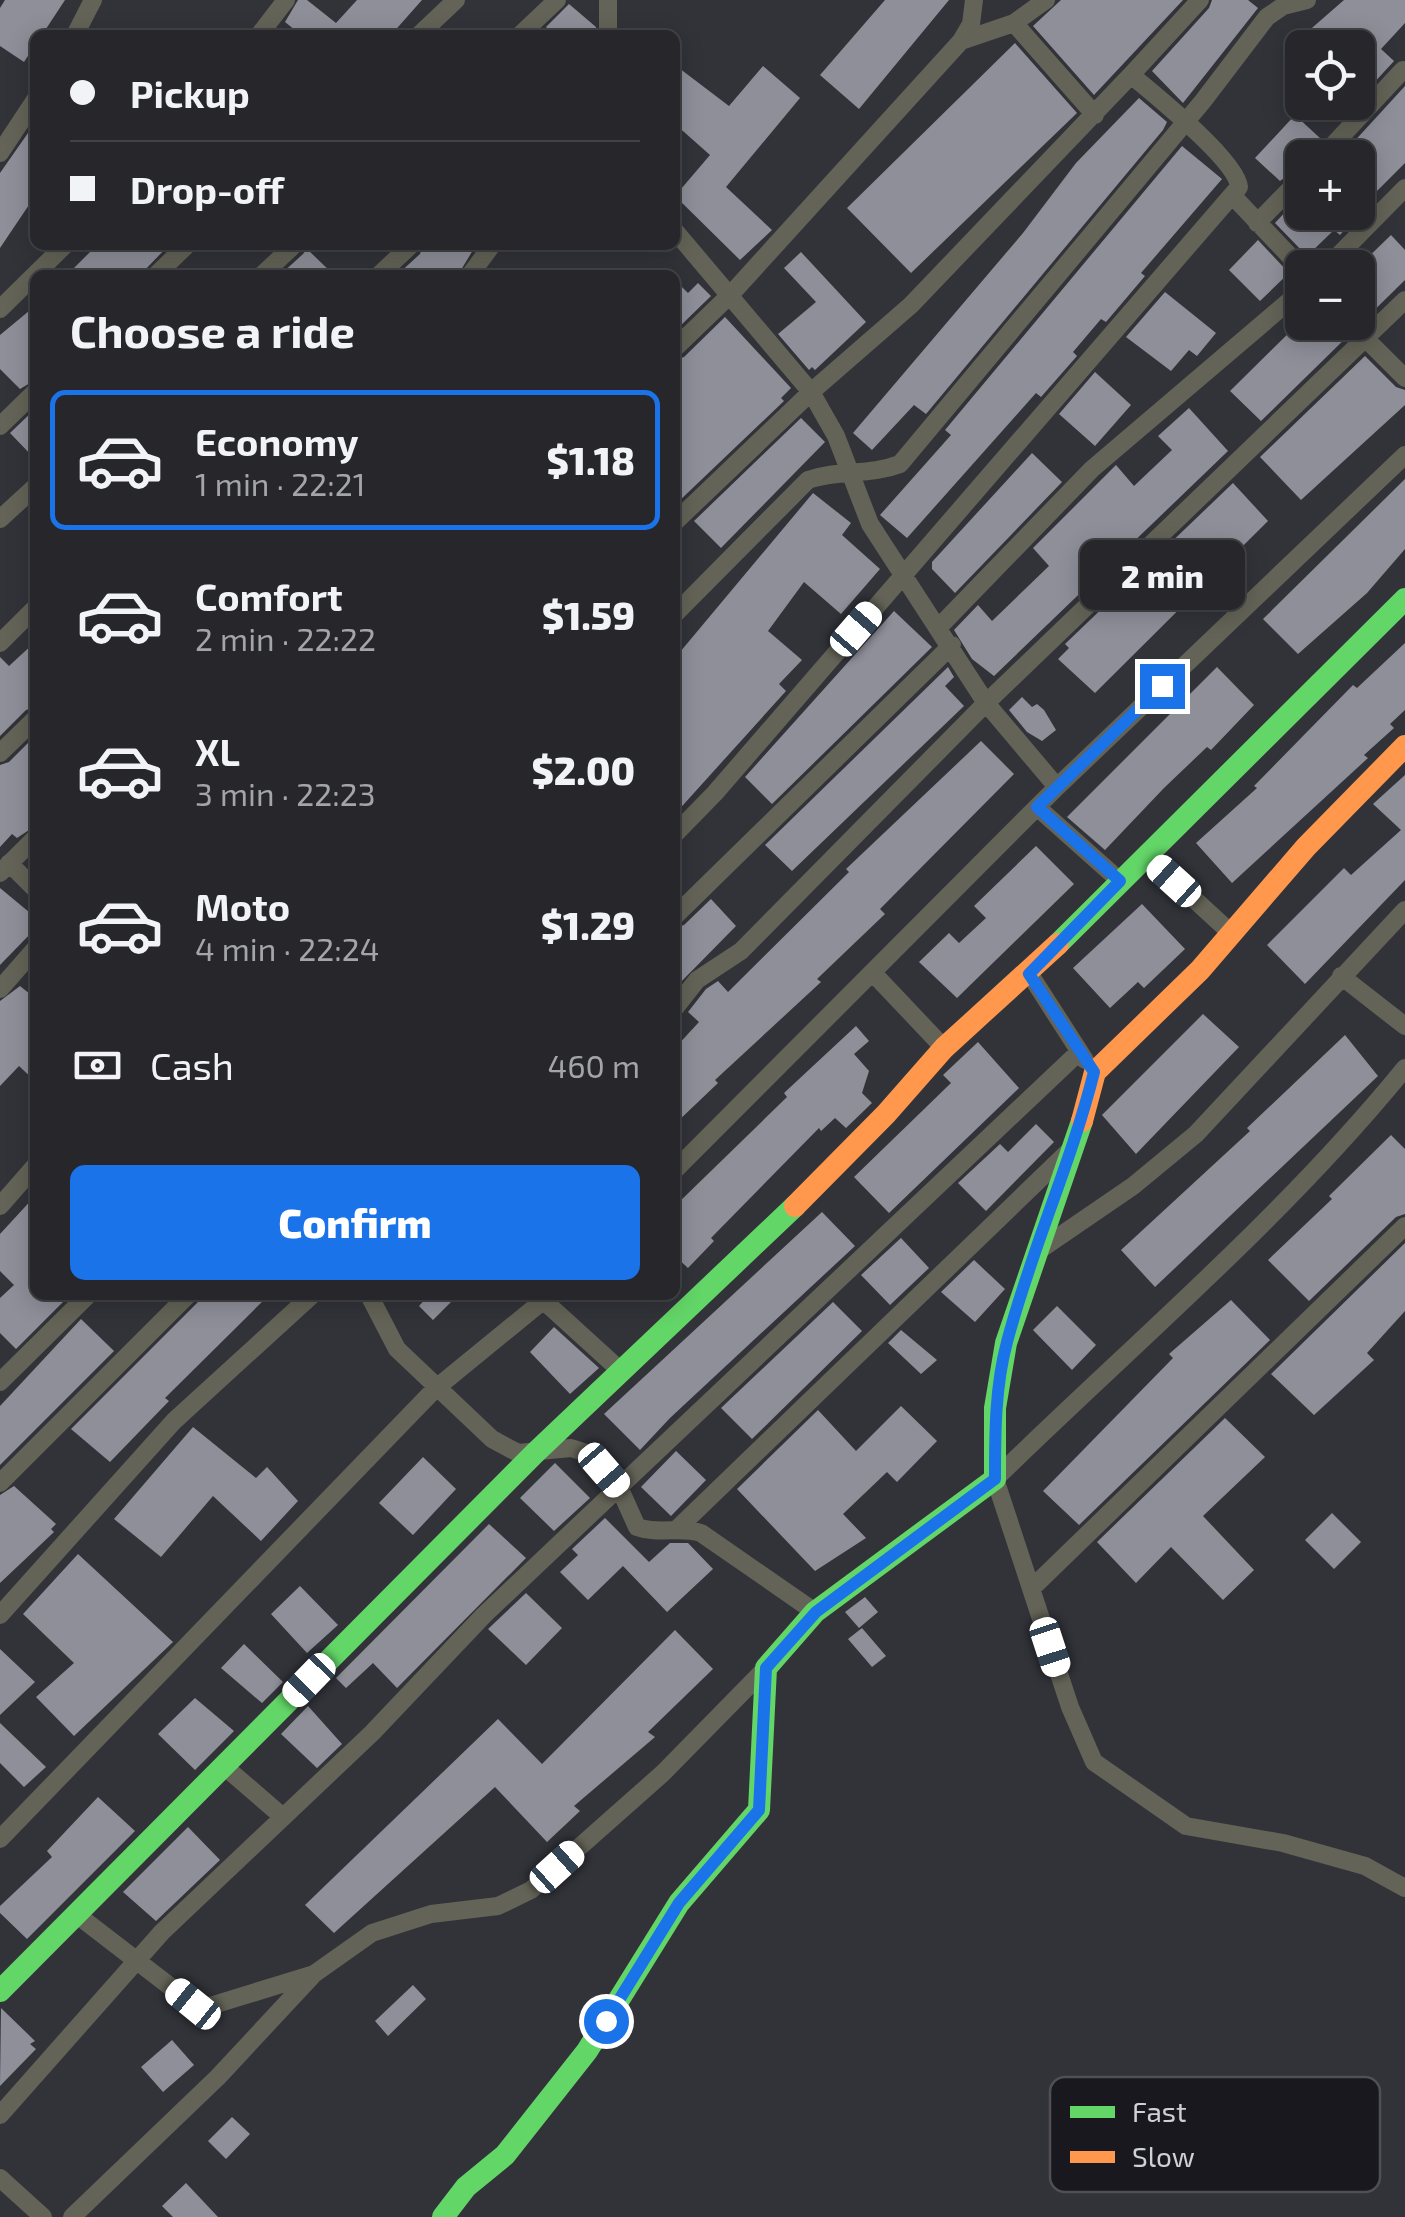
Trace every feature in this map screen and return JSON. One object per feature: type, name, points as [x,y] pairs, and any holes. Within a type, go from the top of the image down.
[{"type":"street","points":[[78,30],[93,0]]},
{"type":"street","points":[[264,30],[286,0]]},
{"type":"street","points":[[424,30],[456,0]]},
{"type":"street","points":[[525,30],[557,0]]},
{"type":"street","points":[[608,0],[608,30]]},
{"type":"street","points":[[680,343],[732,294],[961,42],[972,24],[974,0]]},
{"type":"street","points":[[961,42],[1014,23],[1046,0]]},
{"type":"street","points":[[680,517],[811,392],[911,305],[1200,0]]},
{"type":"street","points":[[680,609],[808,480],[832,472],[877,473],[900,464],[1267,17],[1283,6],[1307,0]]},
{"type":"street","points":[[1014,23],[1094,115]]},
{"type":"street","points":[[1338,140],[1403,70]]},
{"type":"street","points":[[680,829],[716,793],[1239,186],[1239,179],[1185,120],[1131,76]]},
{"type":"street","points":[[0,153],[30,108]]},
{"type":"street","points":[[1344,250],[1405,188]]},
{"type":"street","points":[[1232,195],[1285,252]]},
{"type":"street","points":[[1257,223],[1285,195]]},
{"type":"street","points":[[680,237],[811,392],[836,436],[870,524],[952,645],[986,703],[1057,787]]},
{"type":"street","points":[[40,270],[60,250]]},
{"type":"street","points":[[161,270],[182,250]]},
{"type":"street","points":[[267,270],[289,250]]},
{"type":"street","points":[[385,270],[406,250]]},
{"type":"street","points":[[0,309],[30,279]]},
{"type":"street","points":[[1375,328],[1405,300]]},
{"type":"street","points":[[939,627],[1092,469],[1285,304]]},
{"type":"street","points":[[680,1002],[697,980],[742,951],[986,703],[1363,340]]},
{"type":"street","points":[[1367,340],[1405,378]]},
{"type":"street","points":[[0,426],[30,397]]},
{"type":"street","points":[[680,1165],[1057,787],[1405,455]]},
{"type":"street","points":[[0,519],[30,491]]},
{"type":"street","points":[[0,1991],[535,1453],[821,1181],[944,1048],[1029,974],[1405,599]]},
{"type":"street","points":[[0,643],[30,613]]},
{"type":"street","points":[[680,911],[952,645]]},
{"type":"street","points":[[0,753],[30,724]]},
{"type":"street","points":[[1405,746],[1306,847],[1200,970],[1094,1072],[1076,1144],[1006,1344],[995,1408],[995,1479],[1070,1707],[1094,1762],[1186,1826],[1283,1843],[1365,1866],[1405,1888]]},
{"type":"street","points":[[1037,807],[1120,881]]},
{"type":"street","points":[[30,843],[5,868],[30,886]]},
{"type":"street","points":[[1146,855],[1232,934]]},
{"type":"street","points":[[1037,1252],[1134,1186],[1196,1134],[1405,910]]},
{"type":"street","points":[[0,990],[30,956]]},
{"type":"street","points":[[873,974],[944,1048]]},
{"type":"street","points":[[1029,974],[1094,1072]]},
{"type":"street","points":[[1341,976],[1405,1026]]},
{"type":"street","points":[[0,2115],[136,1958],[372,1733],[484,1615],[1079,1052]]},
{"type":"street","points":[[72,2217],[218,2076],[314,1974],[372,1934],[431,1914],[498,1906],[531,1890],[664,1773],[816,1612],[995,1479],[1186,1301],[1327,1161],[1405,1068]]},
{"type":"street","points":[[677,1529],[1076,1144]]},
{"type":"street","points":[[0,1206],[30,1172]]},
{"type":"street","points":[[1032,1588],[1405,1226]]},
{"type":"street","points":[[0,1382],[83,1300]]},
{"type":"street","points":[[0,1484],[183,1300]]},
{"type":"street","points":[[0,1614],[174,1421],[307,1300]]},
{"type":"street","points":[[372,1300],[397,1349],[492,1439],[518,1453],[570,1448],[590,1454],[619,1487],[637,1527],[652,1532],[701,1532],[816,1612]]},
{"type":"street","points":[[0,1839],[436,1388],[545,1300]]},
{"type":"street","points":[[549,1300],[622,1372]]},
{"type":"street","points":[[443,2217],[466,2186],[505,2155],[587,2051],[679,1903],[759,1810],[766,1668]]},
{"type":"street","points":[[225,1766],[283,1817]]},
{"type":"street","points":[[76,1914],[193,2004],[210,2006],[314,1974]]},
{"type":"street","points":[[0,2178],[43,2217]]},
{"type":"building","points":[[5,0],[65,0],[45,30],[30,30],[30,53],[24,62],[0,46],[0,8]]},
{"type":"building","points":[[298,0],[307,0],[336,23],[357,0],[422,0],[395,30],[295,30],[285,22]]},
{"type":"building","points":[[885,0],[949,0],[859,109],[820,75]]},
{"type":"building","points":[[1061,0],[1183,0],[1094,95],[1033,26]]},
{"type":"building","points":[[1212,0],[1248,0],[1258,8],[1183,103],[1152,71]]},
{"type":"building","points":[[1344,0],[1405,0],[1405,23],[1381,49],[1394,61],[1375,82],[1375,30],[1310,30]]},
{"type":"building","points":[[569,4],[596,30],[549,30],[546,27]]},
{"type":"building","points":[[1015,43],[1077,113],[911,273],[847,208]]},
{"type":"building","points":[[763,66],[800,98],[726,187],[772,230],[740,260],[680,201],[680,190],[710,155],[680,128],[680,69],[729,106]]},
{"type":"building","points":[[1405,86],[1405,163],[1375,193],[1375,140],[1356,140]]},
{"type":"building","points":[[1139,98],[1167,122],[1163,130],[926,414],[914,405],[872,450],[853,433],[1023,233],[1076,163]]},
{"type":"building","points":[[1290,120],[1300,120],[1321,139],[1285,140],[1285,177],[1280,181],[1255,158]]},
{"type":"building","points":[[30,130],[30,203],[0,248],[0,173]]},
{"type":"building","points":[[1182,146],[1222,179],[1141,273],[1145,276],[1106,322],[1101,319],[1073,352],[1077,356],[1041,397],[1036,393],[907,538],[880,515],[951,435],[945,430]]},
{"type":"building","points":[[1285,212],[1285,230],[1334,230],[1313,250],[1301,250],[1275,223]]},
{"type":"building","points":[[1391,235],[1405,250],[1405,280],[1375,309],[1375,251]]},
{"type":"building","points":[[1258,240],[1285,269],[1285,277],[1260,301],[1229,270]]},
{"type":"building","points":[[92,250],[164,250],[145,270],[72,270]]},
{"type":"building","points":[[308,250],[329,270],[285,270]]},
{"type":"building","points":[[421,250],[473,250],[461,270],[402,270]]},
{"type":"building","points":[[801,252],[866,322],[815,370],[809,370],[778,334],[816,302],[784,268]]},
{"type":"building","points":[[698,283],[711,296],[680,326],[680,285],[688,293]]},
{"type":"building","points":[[1165,292],[1216,333],[1197,356],[1189,350],[1171,371],[1126,337]]},
{"type":"building","points":[[30,310],[30,383],[20,389],[0,369],[0,335]]},
{"type":"building","points":[[725,317],[791,388],[781,398],[784,401],[680,500],[680,358]]},
{"type":"building","points":[[1285,337],[1285,340],[1344,340],[1261,421],[1230,391]]},
{"type":"building","points":[[1365,356],[1396,387],[1405,390],[1405,405],[1301,500],[1260,457]]},
{"type":"building","points":[[1095,372],[1131,405],[1095,446],[1059,414]]},
{"type":"building","points":[[1189,408],[1228,451],[994,676],[972,659],[954,630],[978,605],[992,621],[1049,566],[1033,548],[1116,465],[1134,486],[1172,450],[1158,436]]},
{"type":"building","points":[[30,414],[30,454],[10,433]]},
{"type":"building","points":[[801,418],[825,442],[721,548],[694,521]]},
{"type":"building","points":[[1032,453],[1062,482],[955,593],[932,569],[932,562]]},
{"type":"building","points":[[1405,479],[1405,549],[1367,593],[1298,654],[1263,619]]},
{"type":"building","points":[[1233,483],[1268,521],[1095,693],[1058,659],[1069,648],[1065,644]]},
{"type":"building","points":[[813,493],[851,523],[842,535],[880,569],[841,614],[804,582],[768,631],[802,660],[779,684],[786,691],[680,808],[680,652]]},
{"type":"building","points":[[894,611],[932,647],[772,804],[745,777]]},
{"type":"building","points":[[1405,643],[1405,710],[1390,724],[1394,728],[1364,755],[1368,758],[1232,883],[1196,843],[1257,788],[1254,786],[1353,685],[1357,688]]},
{"type":"building","points":[[30,647],[30,709],[0,736],[0,657],[9,666]]},
{"type":"building","points":[[948,667],[954,677],[945,686],[964,706],[792,871],[765,845]]},
{"type":"building","points":[[1217,667],[1254,705],[1211,750],[1207,747],[1164,788],[1105,850],[1067,817]]},
{"type":"building","points":[[1022,697],[1032,707],[1037,704],[1044,710],[1056,730],[1042,741],[1027,732],[1009,710]]},
{"type":"building","points":[[30,741],[30,829],[17,838],[12,834],[0,847],[0,765],[9,762]]},
{"type":"building","points":[[981,741],[1014,774],[880,909],[885,914],[817,979],[821,982],[715,1080],[718,1083],[680,1119],[680,1043],[699,1022],[688,1012],[706,989],[718,981],[728,992],[849,872],[846,869]]},
{"type":"building","points":[[1405,775],[1405,880],[1305,984],[1267,945],[1344,868],[1351,875],[1401,830],[1373,804]]},
{"type":"building","points":[[1036,846],[1074,884],[957,998],[919,962],[949,933],[959,943],[986,918],[974,906]]},
{"type":"building","points":[[0,888],[30,913],[30,934],[0,965]]},
{"type":"building","points":[[711,899],[736,926],[680,983],[680,926]]},
{"type":"building","points":[[1142,904],[1185,949],[1144,988],[1138,982],[1110,1008],[1073,968]]},
{"type":"building","points":[[20,986],[30,994],[30,1076],[19,1066],[0,1086],[0,1001]]},
{"type":"building","points":[[1203,1014],[1239,1047],[1136,1154],[1102,1115]]},
{"type":"building","points":[[856,1026],[869,1041],[854,1054],[869,1071],[862,1093],[872,1103],[846,1128],[835,1118],[821,1131],[819,1128],[711,1238],[714,1241],[688,1268],[680,1261],[680,1201],[787,1097],[784,1093]]},
{"type":"building","points":[[1345,1035],[1378,1076],[1155,1287],[1121,1250],[1250,1131],[1247,1128]]},
{"type":"building","points":[[978,1042],[1019,1088],[889,1213],[854,1177],[951,1083],[943,1075]]},
{"type":"building","points":[[1036,1124],[1054,1142],[986,1211],[958,1183],[1000,1144],[1008,1152]]},
{"type":"building","points":[[1391,1135],[1405,1149],[1405,1214],[1396,1217],[1309,1301],[1268,1260]]},
{"type":"building","points":[[30,1201],[30,1300],[63,1302],[16,1349],[0,1333],[0,1298],[14,1285],[0,1271],[0,1234]]},
{"type":"building","points":[[822,1212],[855,1246],[640,1450],[604,1414]]},
{"type":"building","points":[[901,1238],[929,1268],[890,1305],[861,1275]]},
{"type":"building","points":[[1405,1243],[1405,1311],[1367,1353],[1374,1360],[1314,1415],[1271,1374]]},
{"type":"building","points":[[974,1260],[1005,1289],[975,1322],[941,1292]]},
{"type":"building","points":[[200,1300],[264,1300],[165,1398],[169,1401],[110,1462],[71,1429]]},
{"type":"building","points":[[424,1300],[453,1300],[433,1320],[419,1306]]},
{"type":"building","points":[[1231,1300],[1270,1340],[1079,1525],[1043,1491],[1173,1358],[1169,1354]]},
{"type":"building","points":[[833,1302],[862,1331],[752,1439],[721,1408]]},
{"type":"building","points":[[1057,1306],[1096,1345],[1072,1370],[1033,1330]]},
{"type":"building","points":[[81,1319],[114,1351],[0,1465],[0,1406]]},
{"type":"building","points":[[554,1327],[599,1368],[570,1394],[530,1352]]},
{"type":"building","points":[[901,1330],[937,1360],[921,1374],[888,1343]]},
{"type":"building","points":[[901,1406],[937,1441],[897,1482],[887,1472],[843,1514],[866,1538],[815,1571],[737,1489],[818,1410],[856,1451]]},
{"type":"building","points":[[1225,1418],[1265,1457],[1203,1516],[1254,1570],[1223,1600],[1171,1547],[1136,1583],[1097,1542]]},
{"type":"building","points":[[193,1427],[256,1478],[267,1467],[298,1501],[261,1541],[213,1496],[161,1557],[114,1519]]},
{"type":"building","points":[[676,1451],[706,1480],[671,1516],[641,1487]]},
{"type":"building","points":[[423,1457],[456,1489],[413,1535],[379,1503]]},
{"type":"building","points":[[555,1463],[590,1498],[554,1531],[520,1498]]},
{"type":"building","points":[[14,1486],[56,1524],[51,1529],[54,1532],[0,1583],[0,1495]]},
{"type":"building","points":[[1332,1513],[1361,1542],[1334,1569],[1305,1540]]},
{"type":"building","points":[[605,1518],[649,1562],[670,1543],[688,1543],[713,1569],[667,1612],[623,1566],[588,1600],[560,1572],[578,1555],[572,1549]]},
{"type":"building","points":[[489,1524],[526,1558],[397,1688],[373,1663],[346,1688],[336,1678]]},
{"type":"building","points":[[78,1554],[173,1642],[74,1736],[36,1697],[74,1663],[23,1614]]},
{"type":"building","points":[[300,1586],[338,1625],[307,1653],[271,1614]]},
{"type":"building","points":[[526,1593],[562,1628],[526,1665],[488,1629]]},
{"type":"building","points":[[865,1597],[878,1612],[859,1628],[845,1612]]},
{"type":"building","points":[[862,1628],[886,1656],[872,1667],[848,1639]]},
{"type":"building","points":[[675,1630],[713,1669],[648,1732],[655,1737],[574,1806],[580,1811],[547,1842],[495,1787],[334,1933],[305,1905],[498,1719],[542,1764]]},
{"type":"building","points":[[244,1644],[283,1682],[262,1703],[221,1668]]},
{"type":"building","points":[[0,1649],[35,1682],[0,1715]]},
{"type":"building","points":[[195,1698],[234,1731],[195,1770],[158,1734]]},
{"type":"building","points":[[308,1706],[342,1744],[317,1768],[281,1734]]},
{"type":"building","points":[[0,1723],[46,1767],[24,1787],[0,1763]]},
{"type":"building","points":[[98,1797],[135,1831],[27,1939],[0,1913],[0,1906],[52,1857],[47,1851]]},
{"type":"building","points":[[188,1827],[220,1860],[156,1921],[123,1892]]},
{"type":"building","points":[[413,1985],[426,1999],[388,2036],[375,2021]]},
{"type":"building","points":[[1,2008],[35,2041],[30,2044],[36,2049],[0,2086]]},
{"type":"building","points":[[172,2040],[194,2065],[163,2092],[141,2067]]},
{"type":"building","points":[[232,2117],[250,2134],[226,2159],[208,2141]]},
{"type":"building","points":[[186,2183],[218,2217],[173,2217],[162,2206]]},
{"type":"traffic: fast","points":[[1058,944],[1405,599]]},
{"type":"traffic: fast","points":[[443,2217],[466,2187],[505,2155],[587,2051],[679,1903],[759,1810],[766,1668],[815,1612],[995,1479],[995,1408],[1006,1343],[1082,1121]]},
{"type":"traffic: fast","points":[[0,1991],[535,1453],[795,1206]]},
{"type":"traffic: slow","points":[[1082,1121],[1095,1072],[1200,970],[1306,847],[1405,746]]},
{"type":"traffic: slow","points":[[795,1206],[886,1114],[944,1048],[1058,944]]},
{"type":"route","points":[[606,2021],[679,1903],[759,1810],[766,1668],[816,1612],[995,1479],[995,1408],[1006,1344],[1076,1144],[1094,1072],[1029,974],[1120,881],[1037,807],[1162,686]]}]
